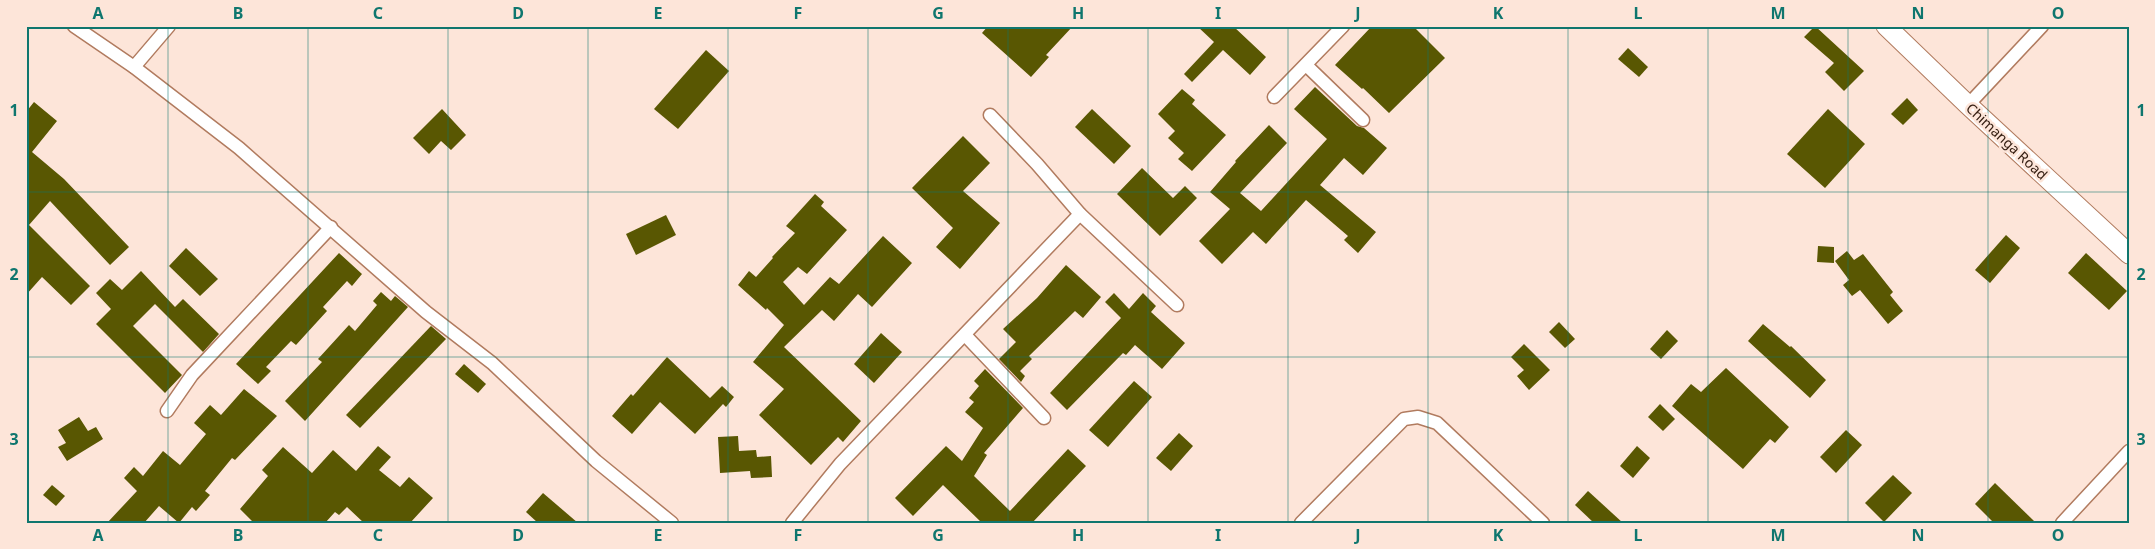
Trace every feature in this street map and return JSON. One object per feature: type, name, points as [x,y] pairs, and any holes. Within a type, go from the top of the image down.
[{"type":"street","points":[[74,26],[134,67],[239,148],[426,312],[492,362],[596,461],[672,523]]},
{"type":"street","points":[[134,67],[169,26]]},
{"type":"street","points":[[1274,98],[1343,26]]},
{"type":"street","name":"Chimanga Road","points":[[1886,26],[1968,105],[2129,254]]},
{"type":"street","points":[[1968,105],[2042,26]]},
{"type":"street","points":[[1306,64],[1363,120]]},
{"type":"street","points":[[990,115],[1037,164],[1080,214],[1177,305]]},
{"type":"street","points":[[792,523],[840,464],[1080,214]]},
{"type":"street","points":[[167,411],[192,376],[330,227]]},
{"type":"street","points":[[965,335],[1044,418]]},
{"type":"street","points":[[1301,523],[1404,419],[1418,417],[1438,423],[1543,523]]},
{"type":"street","points":[[2062,523],[2129,451]]},
{"type":"building","points":[[988,26],[1073,26],[1046,55],[1049,57],[1031,77],[982,33]]},
{"type":"building","points":[[1197,26],[1233,26],[1266,57],[1250,75],[1223,50],[1192,82],[1184,74],[1214,42]]},
{"type":"building","points":[[1372,26],[1413,26],[1445,58],[1389,113],[1335,65]]},
{"type":"building","points":[[1815,26],[1864,71],[1844,91],[1825,72],[1834,63],[1804,37]]},
{"type":"building","points":[[1628,48],[1648,67],[1639,77],[1618,59]]},
{"type":"building","points":[[706,50],[729,71],[678,129],[654,109]]},
{"type":"building","points":[[1315,87],[1357,126],[1364,128],[1387,148],[1363,175],[1344,158],[1320,185],[1376,232],[1358,253],[1344,240],[1348,236],[1306,200],[1266,244],[1253,232],[1222,264],[1199,241],[1230,209],[1210,192],[1235,161],[1269,125],[1287,143],[1240,193],[1261,211],[1327,139],[1294,109]]},
{"type":"building","points":[[1182,89],[1195,100],[1192,104],[1226,135],[1192,171],[1178,159],[1184,153],[1168,138],[1175,131],[1158,114]]},
{"type":"building","points":[[1907,98],[1918,110],[1903,125],[1891,114]]},
{"type":"building","points":[[34,102],[57,121],[32,152],[64,179],[129,247],[110,265],[50,201],[29,225],[90,286],[71,305],[42,277],[26,295],[26,112]]},
{"type":"building","points":[[442,109],[466,135],[451,150],[441,141],[429,154],[413,138]]},
{"type":"building","points":[[1092,109],[1131,146],[1114,164],[1075,127]]},
{"type":"building","points":[[1828,109],[1865,144],[1825,188],[1787,154]]},
{"type":"building","points":[[963,136],[990,163],[963,191],[1000,223],[960,269],[936,247],[953,228],[912,188]]},
{"type":"building","points":[[1142,168],[1173,198],[1185,186],[1197,198],[1160,236],[1117,194]]},
{"type":"building","points":[[815,194],[824,202],[821,206],[847,230],[807,274],[798,267],[783,282],[804,305],[830,277],[839,284],[883,236],[912,263],[872,307],[858,294],[834,321],[822,310],[784,347],[861,421],[843,442],[838,437],[811,465],[759,415],[784,389],[753,362],[784,325],[767,308],[766,310],[738,285],[749,271],[756,277],[795,233],[786,226]]},
{"type":"building","points":[[666,215],[676,235],[636,255],[626,234]]},
{"type":"building","points":[[2006,235],[2020,248],[1990,283],[1975,270]]},
{"type":"building","points":[[1818,246],[1834,247],[1834,263],[1817,262]]},
{"type":"building","points":[[186,248],[218,279],[200,296],[169,266]]},
{"type":"building","points":[[1847,251],[1854,260],[1863,254],[1893,292],[1890,295],[1903,311],[1888,324],[1860,290],[1852,296],[1843,285],[1849,280],[1835,261]]},
{"type":"building","points":[[339,253],[362,274],[352,286],[347,281],[323,307],[327,311],[296,345],[291,341],[266,367],[271,371],[258,384],[236,364]]},
{"type":"building","points":[[2086,253],[2127,291],[2109,310],[2068,273]]},
{"type":"building","points":[[1066,265],[1101,297],[1083,318],[1075,311],[1029,356],[1032,359],[1020,371],[1025,376],[1021,382],[999,359],[1016,342],[1003,329],[1037,298]]},
{"type":"building","points":[[141,271],[175,307],[183,299],[219,334],[203,352],[155,304],[133,326],[182,375],[165,393],[96,324],[111,309],[96,293],[110,279],[122,290]]},
{"type":"building","points":[[381,292],[391,301],[395,296],[408,307],[305,421],[285,401],[322,362],[318,359],[349,325],[355,331],[377,305],[373,301]]},
{"type":"building","points":[[1114,293],[1129,309],[1143,293],[1156,306],[1151,312],[1185,343],[1162,369],[1135,345],[1126,355],[1123,353],[1067,410],[1050,393],[1121,318],[1105,302]]},
{"type":"building","points":[[1559,322],[1575,339],[1565,348],[1549,332]]},
{"type":"building","points":[[1763,324],[1791,346],[1826,380],[1810,398],[1748,341]]},
{"type":"building","points":[[431,326],[446,339],[360,428],[346,415]]},
{"type":"building","points":[[1667,330],[1678,341],[1661,359],[1650,349]]},
{"type":"building","points":[[881,333],[902,352],[874,383],[854,364]]},
{"type":"building","points":[[1524,344],[1550,370],[1529,390],[1517,376],[1524,370],[1511,357]]},
{"type":"building","points":[[667,357],[710,398],[722,386],[734,397],[726,407],[723,404],[695,434],[660,402],[632,434],[612,416],[631,394],[633,396]]},
{"type":"building","points":[[464,364],[486,384],[478,393],[455,374]]},
{"type":"building","points":[[1726,368],[1789,427],[1775,443],[1770,439],[1743,469],[1672,406],[1691,384],[1701,392]]},
{"type":"building","points":[[985,369],[1023,408],[984,453],[987,455],[974,476],[1010,511],[1068,449],[1086,466],[1032,523],[982,523],[943,485],[913,516],[895,498],[946,446],[962,461],[983,428],[965,412],[974,402],[969,398],[979,386],[974,381]]},
{"type":"building","points":[[1134,381],[1152,397],[1108,447],[1089,430]]},
{"type":"building","points":[[244,389],[277,416],[235,460],[232,458],[205,491],[210,495],[196,511],[192,507],[179,523],[159,506],[144,523],[107,523],[137,491],[124,478],[134,467],[143,476],[163,451],[180,465],[206,434],[194,423],[210,405],[221,415]]},
{"type":"building","points":[[1660,404],[1675,419],[1663,431],[1648,417]]},
{"type":"building","points":[[79,417],[88,431],[96,427],[103,439],[67,461],[58,447],[66,443],[58,430]]},
{"type":"building","points":[[1846,430],[1862,445],[1836,473],[1820,457]]},
{"type":"building","points":[[1179,433],[1193,446],[1171,471],[1156,458]]},
{"type":"building","points":[[738,436],[739,451],[756,450],[757,457],[771,456],[772,477],[751,478],[750,471],[720,473],[718,437]]},
{"type":"building","points":[[378,446],[391,457],[379,470],[400,487],[409,477],[433,498],[410,523],[364,523],[347,507],[339,515],[335,512],[325,523],[254,523],[240,509],[268,476],[262,470],[283,447],[312,473],[333,450],[356,471]]},
{"type":"building","points":[[1637,446],[1650,458],[1633,478],[1620,466]]},
{"type":"building","points":[[1893,475],[1912,493],[1884,522],[1865,503]]},
{"type":"building","points":[[1995,483],[2036,523],[1994,523],[1975,504]]},
{"type":"building","points":[[52,485],[65,496],[56,506],[43,495]]},
{"type":"building","points":[[1588,491],[1623,523],[1594,523],[1575,505]]},
{"type":"building","points":[[543,493],[578,523],[538,523],[526,512]]}]
